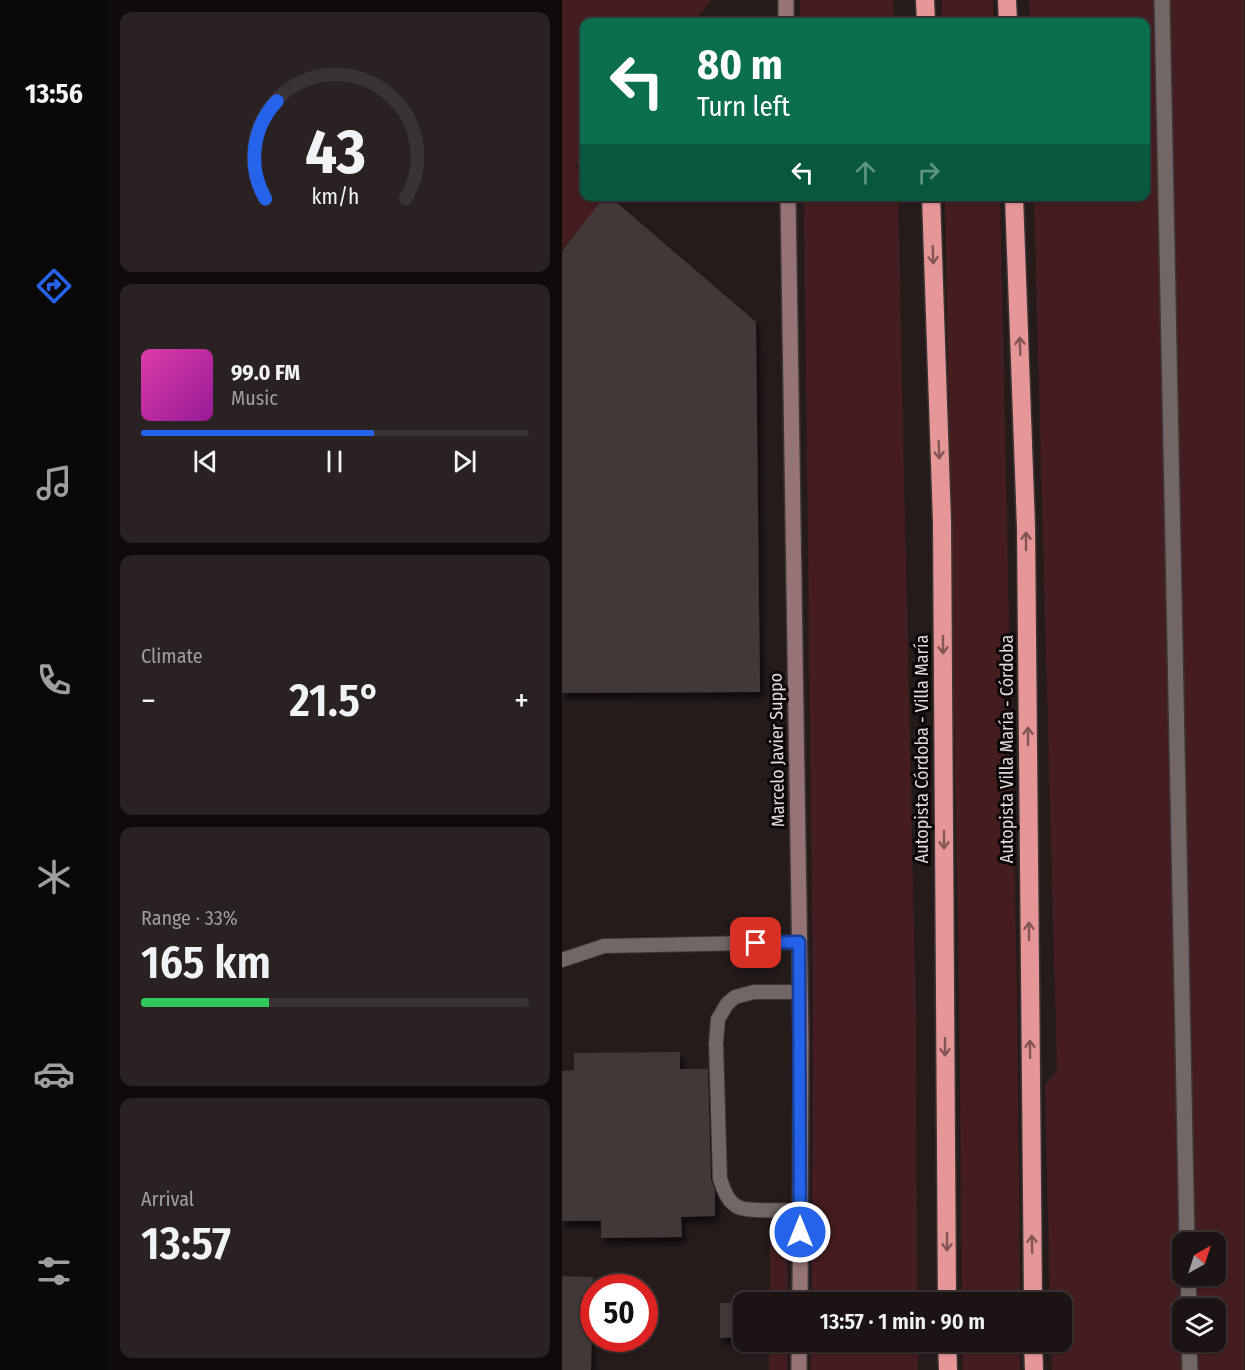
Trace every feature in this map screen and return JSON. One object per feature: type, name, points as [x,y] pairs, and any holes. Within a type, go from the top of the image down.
[{"type":"highway","points":[[925,0],[926,18]]},
{"type":"highway","points":[[1007,0],[1008,18]]},
{"type":"highway","name":"Autopista Córdoba - Villa María","points":[[931,201],[942,522],[947,1292]]},
{"type":"highway","name":"Autopista Villa María - Córdoba","points":[[1014,201],[1026,527],[1033,1292]]},
{"type":"highway","points":[[947,1352],[948,1370]]},
{"type":"highway","points":[[1033,1352],[1034,1370]]},
{"type":"main road","points":[[786,0],[786,18]]},
{"type":"main road","name":"Marcelo Javier Suppo","points":[[788,201],[800,992],[800,1292]]},
{"type":"main road","points":[[799,1352],[799,1370]]},
{"type":"street","points":[[1162,0],[1187,1232]]},
{"type":"street","points":[[1189,1352],[1190,1370]]},
{"type":"lane","points":[[562,960],[604,946],[799,942]]},
{"type":"lane","points":[[800,992],[754,992],[735,998],[727,1004],[718,1019],[716,1043],[720,1179],[725,1196],[738,1207],[800,1210]]},
{"type":"shaded area","points":[[562,0],[712,0],[696,18],[580,18],[580,160],[575,167],[580,172],[580,201],[602,201],[562,250]]},
{"type":"shaded area","points":[[800,0],[893,0],[894,18],[800,18]]},
{"type":"shaded area","points":[[942,0],[993,0],[994,18],[942,18]]},
{"type":"shaded area","points":[[1029,0],[1244,0],[1244,1370],[1052,1370],[1051,1352],[1072,1352],[1072,1292],[1050,1292],[1045,1085],[1057,1071],[1034,201],[1150,201],[1150,18],[1030,18]]},
{"type":"shaded area","points":[[804,201],[898,201],[916,1024],[917,1292],[812,1292],[813,992]]},
{"type":"shaded area","points":[[945,201],[1000,201],[1017,988],[1020,1292],[962,1292]]},
{"type":"shaded area","points":[[770,1210],[785,1210],[788,1292],[770,1292]]},
{"type":"shaded area","points":[[769,1352],[787,1352],[787,1370],[769,1370]]},
{"type":"shaded area","points":[[811,1352],[918,1352],[918,1370],[811,1370]]},
{"type":"shaded area","points":[[962,1352],[1020,1352],[1020,1370],[963,1370]]},
{"type":"building","points":[[601,201],[615,201],[756,322],[760,692],[562,693],[562,251]]},
{"type":"building","points":[[680,1052],[680,1069],[708,1069],[711,1179],[715,1191],[715,1216],[681,1217],[682,1237],[601,1238],[601,1221],[562,1221],[562,1071],[574,1070],[574,1053]]},
{"type":"building","points":[[562,1276],[580,1277],[580,1352],[591,1352],[591,1370],[562,1370]]},
{"type":"building","points":[[720,1303],[733,1303],[733,1337],[720,1338]]},
{"type":"route","points":[[756,943],[799,942],[800,1232]]}]
